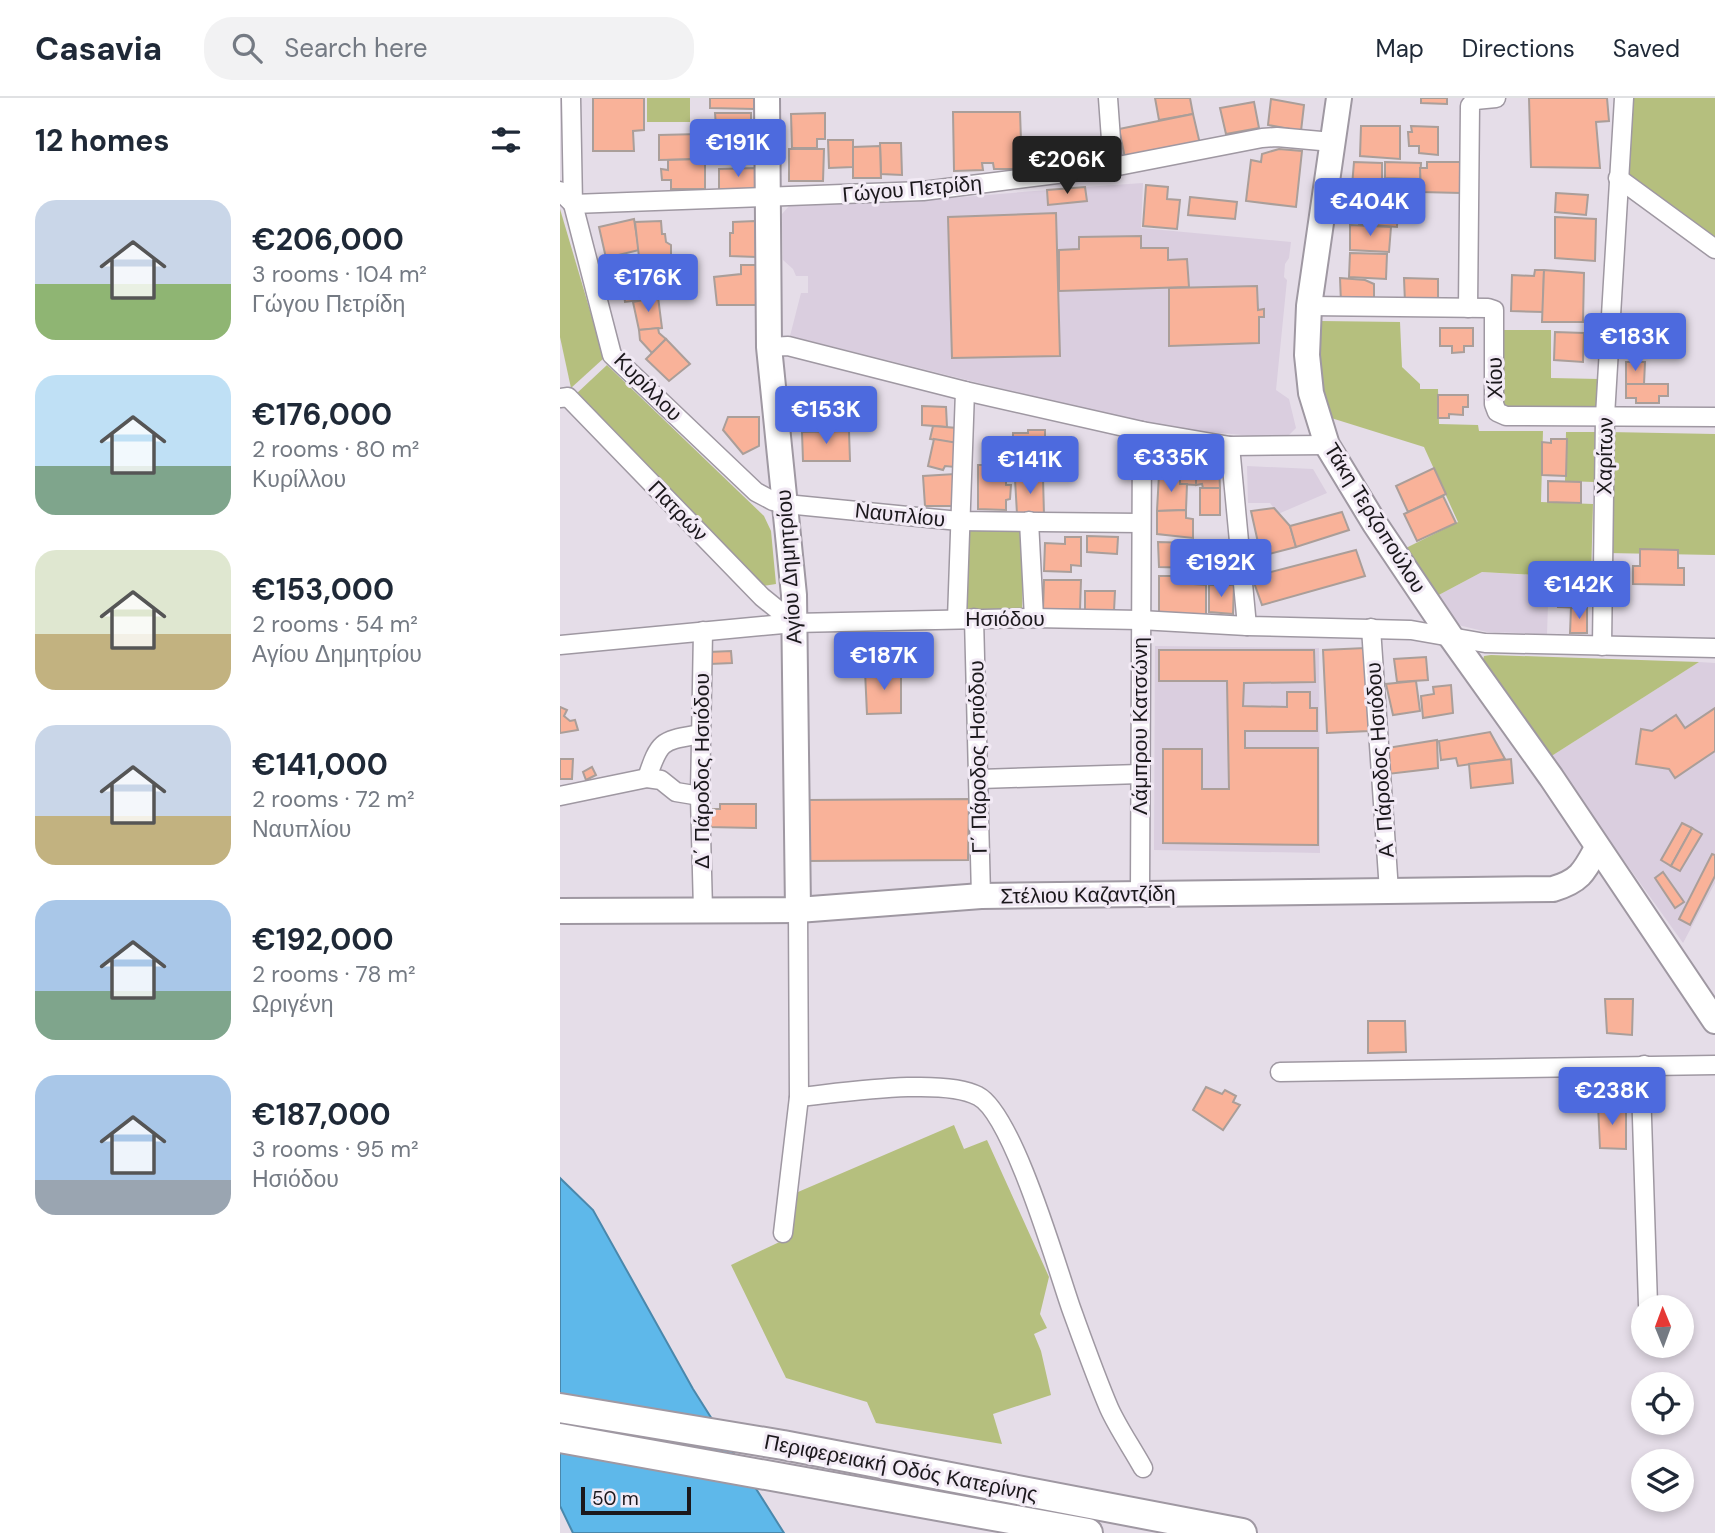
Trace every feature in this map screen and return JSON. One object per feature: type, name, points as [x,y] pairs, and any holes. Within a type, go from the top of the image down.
[{"type":"main road","name":"Περιφερειακή Οδός Κατερίνης","points":[[560,1408],[783,1445],[1242,1533]]},
{"type":"main road","name":"Περιφερειακή Οδός Κατερίνης","points":[[560,1438],[1088,1533]]},
{"type":"street","name":"Κυρίλλου","points":[[571,98],[566,198],[612,355],[756,492],[786,504]]},
{"type":"street","name":"Αγίου Δημητρίου","points":[[767,98],[769,346],[786,504],[794,623],[798,910]]},
{"type":"street","points":[[1108,98],[1113,167]]},
{"type":"street","name":"Τάκη Τερζοπούλου","points":[[1339,98],[1309,306],[1307,355],[1311,393],[1326,445],[1451,637],[1551,777],[1715,1021]]},
{"type":"street","points":[[1468,308],[1470,106],[1475,100],[1496,98]]},
{"type":"street","name":"Χαρίτων","points":[[1602,646],[1605,416],[1624,98]]},
{"type":"street","name":"Γώγου Πετρίδη","points":[[566,198],[768,199],[923,191],[1113,167],[1262,138],[1332,142]]},
{"type":"street","points":[[1618,178],[1715,249]]},
{"type":"street","name":"Χίου","points":[[1309,306],[1493,310],[1494,404],[1497,412],[1506,416],[1715,417]]},
{"type":"street","points":[[769,346],[788,346],[965,391],[1142,431],[1230,446],[1326,445]]},
{"type":"street","name":"Γ΄ Πάροδος Ησιόδου","points":[[965,391],[959,521],[979,779],[981,896]]},
{"type":"street","name":"Πατρών","points":[[562,397],[568,397],[762,597],[794,623]]},
{"type":"street","name":"Λάμπρου Κατσώνη","points":[[1140,894],[1142,431]]},
{"type":"street","points":[[1230,446],[1247,626]]},
{"type":"street","name":"Ναυπλίου","points":[[786,504],[959,521],[1140,523]]},
{"type":"street","points":[[1030,522],[1034,618]]},
{"type":"street","name":"Ησιόδου","points":[[560,645],[794,623],[1034,618],[1411,630],[1485,643],[1715,648]]},
{"type":"street","name":"Α΄ Πάροδος Ησιόδου","points":[[1371,628],[1389,891]]},
{"type":"street","name":"Δ΄ Πάροδος Ησιόδου","points":[[703,631],[700,796],[703,910]]},
{"type":"street","points":[[647,778],[656,752],[666,741],[701,734]]},
{"type":"street","points":[[979,779],[1140,774]]},
{"type":"street","points":[[560,796],[647,778],[661,780],[676,792],[700,796]]},
{"type":"street","name":"Στέλιου Καζαντζίδη","points":[[560,911],[798,910],[981,896],[1553,889],[1571,883],[1581,875],[1597,848]]},
{"type":"street","points":[[783,1233],[799,1097],[798,910]]},
{"type":"street","points":[[1644,1065],[1641,1087],[1648,1295]]},
{"type":"street","points":[[1280,1072],[1715,1065]]},
{"type":"street","points":[[799,1097],[927,1087],[956,1088],[980,1096],[996,1117],[1029,1185],[1043,1219],[1071,1308],[1110,1409],[1143,1468]]},
{"type":"shaded area","points":[[1143,183],[1141,228],[1291,242],[1289,258],[1285,264],[1284,277],[1287,280],[1276,390],[1289,399],[1296,428],[1285,439],[1156,427],[790,336],[801,293],[808,293],[808,276],[796,276],[783,260],[782,214],[790,205],[938,199],[1047,190],[1048,204],[1086,201],[1085,187]]},
{"type":"shaded area","points":[[1247,466],[1313,469],[1327,493],[1278,514],[1270,503],[1248,503]]},
{"type":"shaded area","points":[[1482,572],[1549,576],[1547,634],[1487,632],[1454,624],[1435,597]]},
{"type":"shaded area","points":[[1155,646],[1319,648],[1320,853],[1154,850]]},
{"type":"shaded area","points":[[1699,662],[1715,663],[1715,883],[1683,943],[1550,757]]},
{"type":"green space","points":[[647,98],[690,98],[690,122],[647,122]]},
{"type":"green space","points":[[1633,98],[1715,98],[1715,238],[1623,170],[1630,161]]},
{"type":"green space","points":[[560,209],[604,358],[571,388],[560,337]]},
{"type":"green space","points":[[1321,321],[1400,322],[1402,367],[1420,384],[1420,389],[1438,389],[1439,424],[1478,425],[1479,431],[1543,431],[1541,502],[1593,504],[1591,578],[1482,572],[1435,597],[1404,549],[1458,522],[1424,447],[1328,417],[1319,373]]},
{"type":"green space","points":[[1500,330],[1551,330],[1551,378],[1599,379],[1599,409],[1511,409],[1504,406],[1500,401]]},
{"type":"green space","points":[[607,365],[764,516],[771,531],[776,584],[763,586],[576,394]]},
{"type":"green space","points":[[1566,432],[1595,432],[1594,482],[1565,481]]},
{"type":"green space","points":[[1609,432],[1715,434],[1715,555],[1607,553]]},
{"type":"green space","points":[[965,528],[1024,528],[1022,614],[960,612]]},
{"type":"green space","points":[[1484,656],[1699,662],[1550,757],[1482,664]]},
{"type":"green space","points":[[954,1125],[964,1149],[987,1140],[1049,1277],[1040,1314],[1047,1328],[1034,1334],[1041,1351],[1051,1395],[993,1414],[1002,1444],[876,1423],[867,1402],[786,1378],[731,1265],[790,1237],[791,1195]]},
{"type":"water","points":[[560,1178],[593,1210],[693,1389],[784,1533],[573,1533],[560,1506]]},
{"type":"building","points":[[593,98],[644,98],[644,130],[633,131],[634,151],[593,151]]},
{"type":"building","points":[[710,98],[754,98],[754,109],[710,108]]},
{"type":"building","points":[[1155,98],[1190,98],[1193,114],[1159,120]]},
{"type":"building","points":[[1421,98],[1447,98],[1447,104],[1421,103]]},
{"type":"building","points":[[1529,98],[1607,98],[1609,121],[1596,122],[1600,168],[1531,167]]},
{"type":"building","points":[[1271,99],[1304,105],[1301,131],[1268,125]]},
{"type":"building","points":[[1254,102],[1259,128],[1226,134],[1220,108]]},
{"type":"building","points":[[953,112],[1020,112],[1022,169],[994,169],[993,163],[982,163],[983,170],[954,171]]},
{"type":"building","points":[[715,113],[751,113],[751,141],[724,141],[724,127],[716,127]]},
{"type":"building","points":[[825,113],[825,139],[817,139],[817,148],[792,148],[791,114]]},
{"type":"building","points":[[1193,114],[1200,144],[1125,158],[1119,129]]},
{"type":"building","points":[[1361,126],[1400,126],[1400,159],[1360,156]]},
{"type":"building","points":[[1411,126],[1438,127],[1438,155],[1419,153],[1419,146],[1409,146],[1408,132],[1412,132]]},
{"type":"building","points":[[700,134],[701,159],[659,160],[659,135]]},
{"type":"building","points":[[828,140],[853,140],[853,167],[829,168]]},
{"type":"building","points":[[729,141],[755,141],[755,155],[729,156]]},
{"type":"building","points":[[880,143],[901,143],[902,175],[881,174]]},
{"type":"building","points":[[880,146],[881,178],[853,178],[853,147]]},
{"type":"building","points":[[789,149],[824,149],[823,181],[789,181]]},
{"type":"building","points":[[1279,149],[1302,151],[1296,207],[1246,201],[1251,160],[1261,162],[1262,154]]},
{"type":"building","points":[[705,159],[705,189],[671,189],[671,180],[662,180],[661,169],[668,170],[668,160]]},
{"type":"building","points":[[1354,162],[1382,163],[1382,187],[1352,186]]},
{"type":"building","points":[[1385,162],[1421,163],[1420,179],[1385,178]]},
{"type":"building","points":[[1427,162],[1464,162],[1464,178],[1460,178],[1461,193],[1421,192],[1420,168],[1427,168]]},
{"type":"building","points":[[757,168],[757,189],[719,190],[719,169]]},
{"type":"building","points":[[1146,185],[1168,187],[1167,199],[1180,200],[1177,229],[1143,226]]},
{"type":"building","points":[[1085,187],[1087,201],[1048,205],[1047,190]]},
{"type":"building","points":[[1556,193],[1588,195],[1586,215],[1555,212]]},
{"type":"building","points":[[1190,197],[1237,202],[1235,219],[1188,215]]},
{"type":"building","points":[[1372,199],[1373,204],[1380,204],[1379,201],[1398,201],[1397,227],[1359,224],[1359,200]]},
{"type":"building","points":[[1056,213],[1060,356],[952,358],[948,217]]},
{"type":"building","points":[[1555,217],[1596,219],[1595,261],[1555,258]]},
{"type":"building","points":[[634,219],[639,250],[606,258],[599,227]]},
{"type":"building","points":[[661,221],[662,234],[665,234],[666,242],[671,245],[671,264],[647,267],[647,257],[639,257],[635,222]]},
{"type":"building","points":[[755,221],[756,257],[730,256],[733,222]]},
{"type":"building","points":[[1350,225],[1391,227],[1389,252],[1350,250]]},
{"type":"building","points":[[1141,236],[1141,248],[1168,248],[1168,260],[1187,259],[1189,287],[1059,291],[1059,250],[1079,249],[1079,237]]},
{"type":"building","points":[[1350,253],[1387,254],[1386,279],[1349,277]]},
{"type":"building","points":[[741,265],[759,265],[761,305],[717,305],[714,277],[741,274]]},
{"type":"building","points":[[642,269],[644,286],[648,285],[650,299],[625,302],[621,272]]},
{"type":"building","points":[[1535,270],[1544,270],[1543,312],[1511,311],[1512,275],[1534,276]]},
{"type":"building","points":[[1544,270],[1584,273],[1583,322],[1542,322]]},
{"type":"building","points":[[1340,278],[1365,280],[1374,284],[1374,304],[1341,303]]},
{"type":"building","points":[[1404,278],[1438,279],[1438,304],[1405,303]]},
{"type":"building","points":[[1257,286],[1258,310],[1264,309],[1264,317],[1259,317],[1259,343],[1169,346],[1169,288]]},
{"type":"building","points":[[658,297],[662,328],[639,330],[633,302]]},
{"type":"building","points":[[658,328],[659,333],[666,339],[652,353],[640,340],[639,330]]},
{"type":"building","points":[[1440,328],[1473,328],[1473,346],[1464,346],[1464,352],[1452,353],[1452,346],[1440,346]]},
{"type":"building","points":[[1555,332],[1584,333],[1583,362],[1554,360]]},
{"type":"building","points":[[666,339],[690,364],[669,381],[646,359]]},
{"type":"building","points":[[1626,362],[1645,362],[1644,384],[1626,384]]},
{"type":"building","points":[[1626,384],[1668,384],[1668,396],[1659,396],[1659,403],[1636,403],[1636,398],[1626,398]]},
{"type":"building","points":[[1438,395],[1468,395],[1468,407],[1463,407],[1463,415],[1449,414],[1449,418],[1438,418]]},
{"type":"building","points":[[922,406],[946,407],[947,427],[922,425]]},
{"type":"building","points":[[833,414],[833,428],[798,430],[799,415]]},
{"type":"building","points":[[728,417],[759,417],[759,446],[743,454],[723,430]]},
{"type":"building","points":[[933,426],[957,428],[955,443],[930,439]]},
{"type":"building","points":[[1028,430],[1045,430],[1045,437],[1049,437],[1050,465],[1013,465],[1013,433],[1028,433]]},
{"type":"building","points":[[849,431],[850,461],[803,461],[802,432]]},
{"type":"building","points":[[934,439],[958,443],[955,467],[945,466],[943,470],[928,466]]},
{"type":"building","points":[[1551,439],[1567,439],[1566,476],[1542,475],[1542,442],[1551,443]]},
{"type":"building","points":[[1159,458],[1196,461],[1196,485],[1180,484],[1180,475],[1159,474]]},
{"type":"building","points":[[978,465],[1006,465],[1006,485],[1011,485],[1006,510],[978,509]]},
{"type":"building","points":[[1196,465],[1219,467],[1220,488],[1203,488],[1202,484],[1196,485]]},
{"type":"building","points":[[1434,468],[1446,494],[1408,512],[1396,486]]},
{"type":"building","points":[[955,474],[955,506],[925,506],[923,476]]},
{"type":"building","points":[[1159,474],[1180,475],[1180,484],[1187,484],[1186,510],[1157,511]]},
{"type":"building","points":[[1043,478],[1044,515],[1017,514],[1015,479]]},
{"type":"building","points":[[1548,481],[1581,482],[1581,503],[1548,502]]},
{"type":"building","points":[[1200,488],[1220,488],[1220,515],[1200,515]]},
{"type":"building","points":[[1443,496],[1456,523],[1417,541],[1404,514]]},
{"type":"building","points":[[1274,508],[1290,526],[1296,547],[1261,556],[1251,511]]},
{"type":"building","points":[[1186,510],[1186,518],[1193,519],[1193,538],[1157,534],[1157,511]]},
{"type":"building","points":[[1342,512],[1349,530],[1296,547],[1290,526]]},
{"type":"building","points":[[1087,536],[1118,537],[1117,554],[1087,552]]},
{"type":"building","points":[[1065,537],[1081,537],[1081,566],[1071,565],[1071,572],[1044,571],[1045,543],[1065,544]]},
{"type":"building","points":[[1158,542],[1192,543],[1193,568],[1159,567]]},
{"type":"building","points":[[1640,549],[1678,550],[1678,568],[1684,568],[1684,585],[1633,584],[1633,566],[1640,566]]},
{"type":"building","points":[[1356,550],[1365,576],[1262,605],[1252,577]]},
{"type":"building","points":[[1229,561],[1230,579],[1201,578],[1201,562]]},
{"type":"building","points":[[1159,576],[1193,576],[1194,584],[1206,585],[1206,615],[1159,614]]},
{"type":"building","points":[[1556,576],[1587,578],[1585,592],[1555,591]]},
{"type":"building","points":[[1044,580],[1081,580],[1080,610],[1043,609]]},
{"type":"building","points":[[1209,585],[1234,585],[1233,614],[1209,612]]},
{"type":"building","points":[[1085,591],[1115,591],[1114,611],[1085,611]]},
{"type":"building","points":[[1559,591],[1588,593],[1587,608],[1558,607]]},
{"type":"building","points":[[1571,608],[1587,608],[1587,633],[1570,633]]},
{"type":"building","points":[[1365,648],[1369,731],[1327,733],[1323,650]]},
{"type":"building","points":[[1159,650],[1314,650],[1315,682],[1244,683],[1243,706],[1287,707],[1287,692],[1310,692],[1310,708],[1317,708],[1317,731],[1245,731],[1245,748],[1318,748],[1318,845],[1163,843],[1163,749],[1202,749],[1202,789],[1229,789],[1227,681],[1159,681]]},
{"type":"building","points":[[731,651],[732,663],[710,664],[709,652]]},
{"type":"building","points":[[1426,657],[1428,680],[1397,682],[1394,659]]},
{"type":"building","points":[[901,669],[901,713],[867,714],[865,671]]},
{"type":"building","points":[[1416,681],[1420,711],[1393,715],[1386,684]]},
{"type":"building","points":[[1451,685],[1453,713],[1423,718],[1421,696],[1434,694],[1433,687]]},
{"type":"building","points":[[560,707],[567,710],[564,716],[570,721],[575,720],[578,730],[560,733]]},
{"type":"building","points":[[1715,708],[1715,751],[1675,778],[1669,769],[1636,764],[1641,729],[1652,731],[1676,715],[1685,728]]},
{"type":"building","points":[[1490,732],[1505,759],[1458,766],[1456,758],[1441,760],[1439,741]]},
{"type":"building","points":[[1437,740],[1438,768],[1388,774],[1387,748]]},
{"type":"building","points":[[560,759],[573,759],[572,779],[560,779]]},
{"type":"building","points":[[1511,759],[1513,783],[1471,788],[1469,764]]},
{"type":"building","points":[[592,767],[596,775],[586,780],[583,772]]},
{"type":"building","points":[[969,799],[968,860],[806,861],[807,800]]},
{"type":"building","points":[[720,804],[756,804],[756,828],[708,827],[708,809],[720,809]]},
{"type":"building","points":[[1682,823],[1692,828],[1671,866],[1661,860]]},
{"type":"building","points":[[1692,828],[1702,834],[1680,871],[1671,866]]},
{"type":"building","points":[[1712,854],[1715,855],[1715,876],[1690,925],[1679,919]]},
{"type":"building","points":[[1663,872],[1684,902],[1675,908],[1655,878]]},
{"type":"building","points":[[1605,999],[1633,999],[1632,1035],[1607,1033]]},
{"type":"building","points":[[1368,1021],[1405,1021],[1406,1052],[1368,1053]]},
{"type":"building","points":[[1206,1087],[1222,1094],[1225,1090],[1236,1096],[1233,1102],[1240,1105],[1223,1130],[1193,1110]]},
{"type":"building","points":[[1598,1105],[1626,1106],[1626,1149],[1600,1148]]}]
